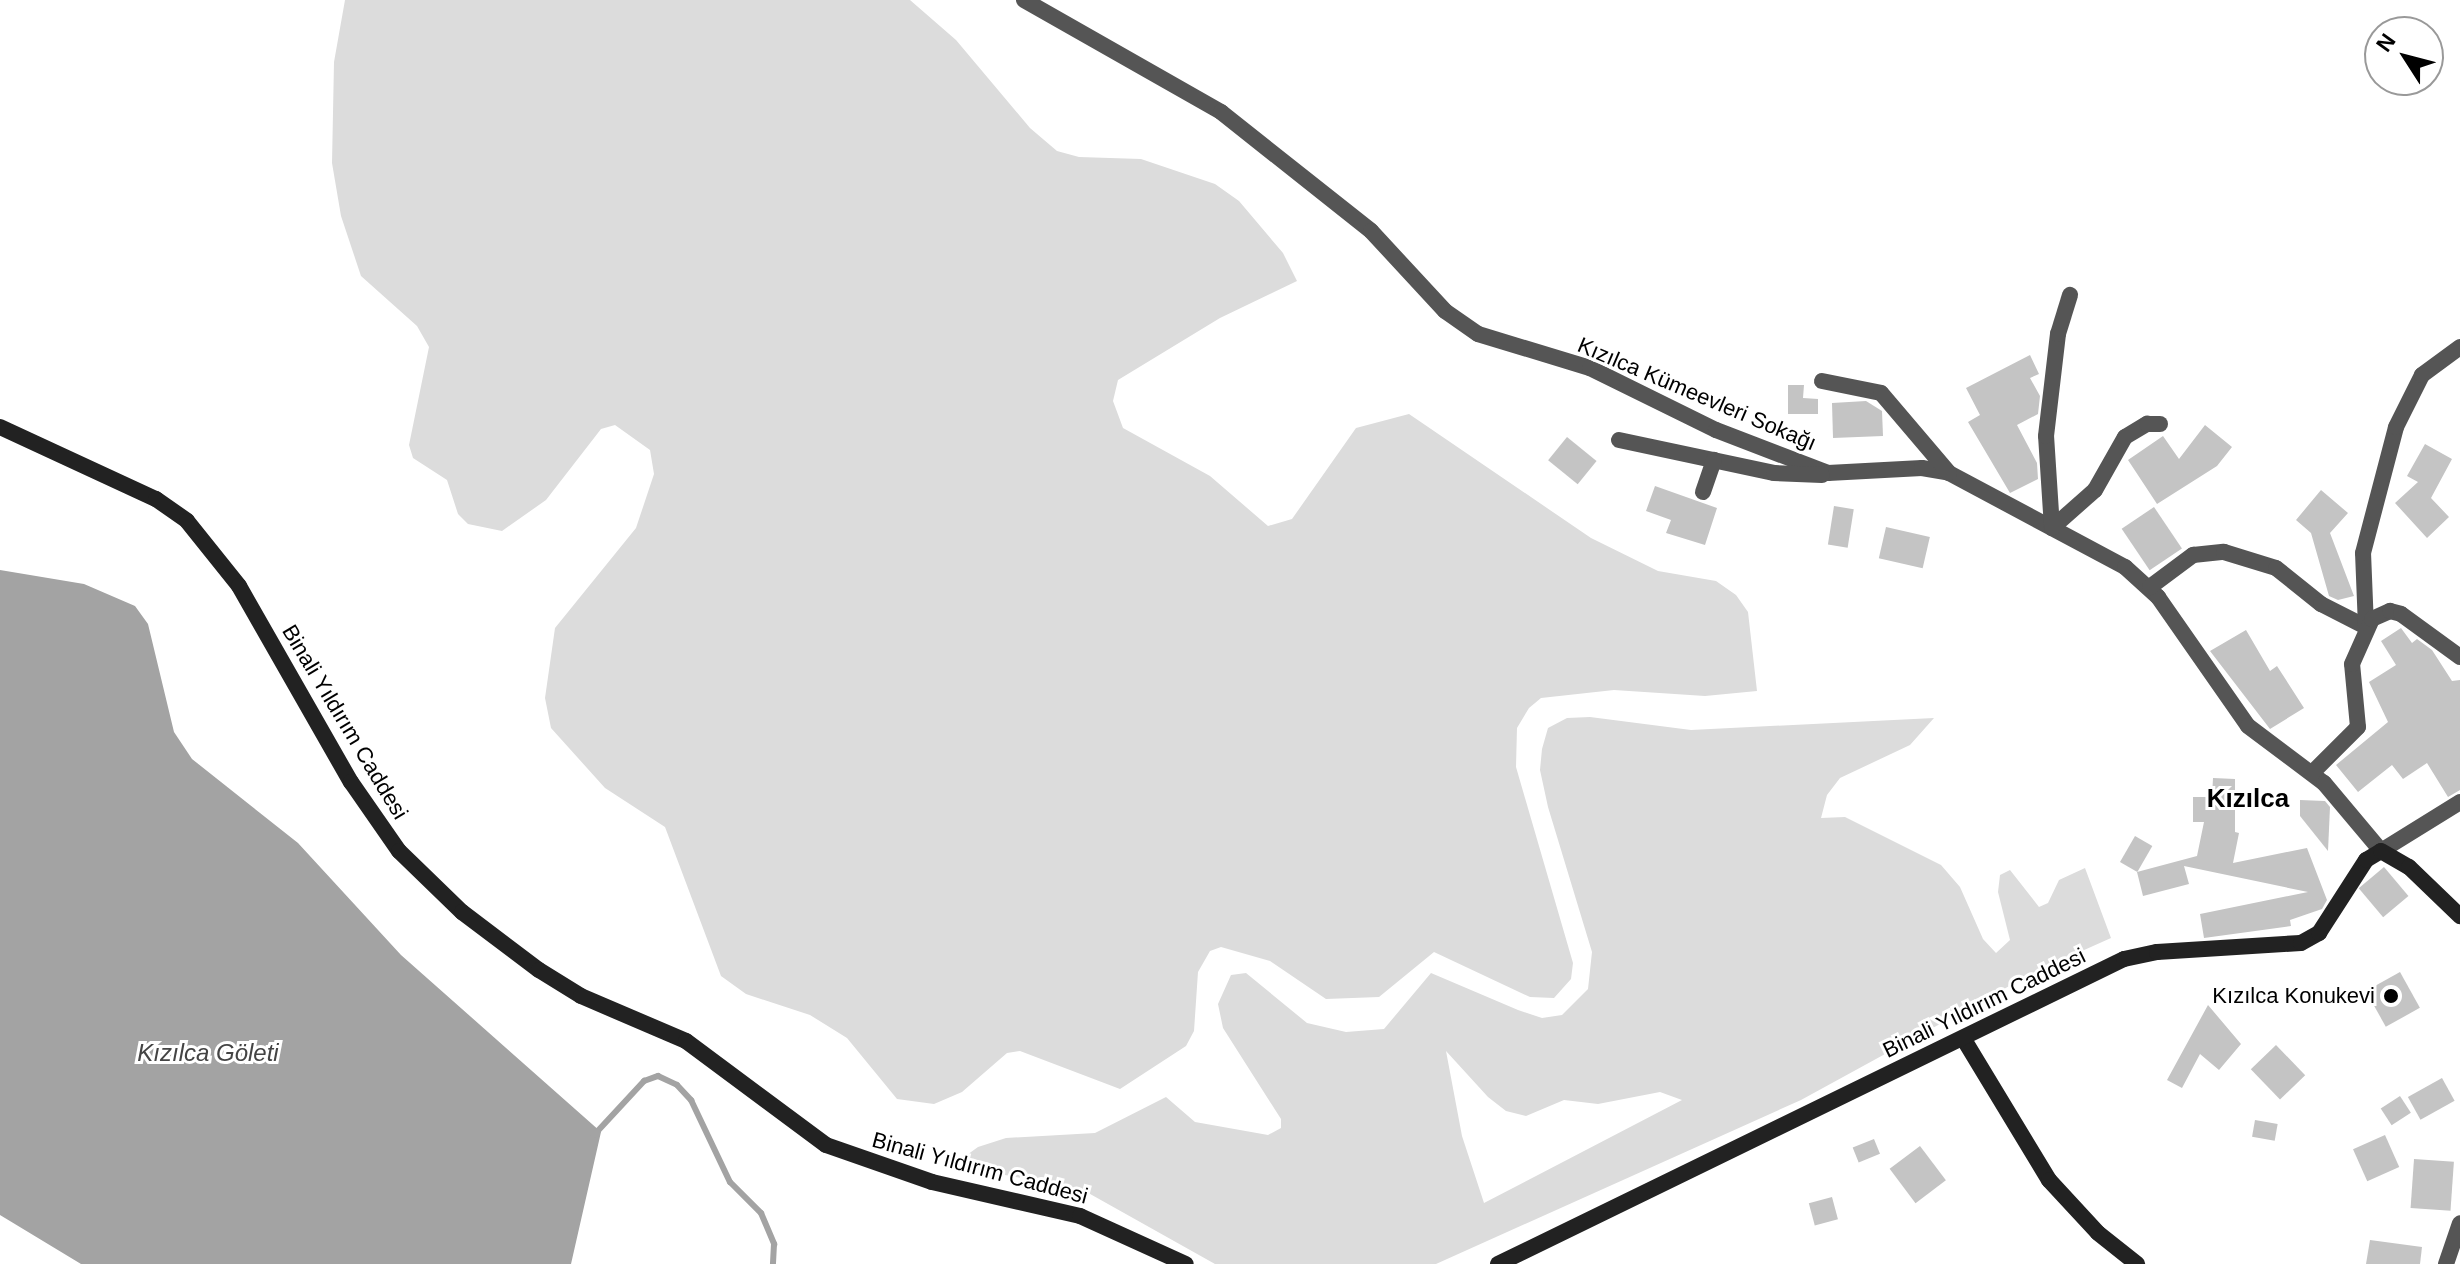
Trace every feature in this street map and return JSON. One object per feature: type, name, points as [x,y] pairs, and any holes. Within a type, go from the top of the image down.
[{"type":"street","name":"Kızılca Kümeevleri Sokağı","points":[[1024,0],[1221,112],[1371,231],[1460,324],[1496,341],[1590,368],[1716,430],[1838,474],[1922,468],[1949,473],[2052,528],[2150,587],[2248,726],[2312,773],[2381,851]]},
{"type":"street","points":[[2052,528],[2046,436],[2058,334],[2070,295]]},
{"type":"street","points":[[2312,773],[2358,727],[2352,664],[2366,627],[2366,533],[2396,427],[2422,375],[2460,347]]},
{"type":"street","points":[[1822,381],[1881,393],[1949,473]]},
{"type":"street","points":[[2052,528],[2095,490],[2125,437],[2147,424],[2160,424]]},
{"type":"street","name":"Binali Yıldırım Caddesi","points":[[0,427],[156,499],[187,521],[239,586],[351,782],[399,851],[440,894],[539,970],[581,996],[686,1041],[826,1145],[932,1182],[1080,1216],[1186,1264]]},
{"type":"street","points":[[1619,440],[1774,473],[1838,474]]},
{"type":"street","points":[[1703,492],[1714,460]]},
{"type":"street","points":[[2150,587],[2193,555],[2224,552],[2276,568],[2321,604],[2366,627]]},
{"type":"street","points":[[2366,627],[2381,613],[2401,614],[2460,657]]},
{"type":"street","points":[[2460,802],[2381,851],[2409,867],[2460,916]]},
{"type":"street","name":"Binali Yıldırım Caddesi","points":[[1498,1264],[2124,959],[2157,952],[2301,943],[2319,933],[2366,860],[2381,851]]},
{"type":"street","points":[[1963,1038],[2049,1180],[2137,1264]]},
{"type":"street","points":[[2446,1264],[2460,1223]]},
{"type":"shaded area","points":[[345,0],[910,0],[956,40],[1030,128],[1057,151],[1079,157],[1141,159],[1215,184],[1239,201],[1283,253],[1297,281],[1220,318],[1118,380],[1113,401],[1123,428],[1210,476],[1268,526],[1292,519],[1356,428],[1409,414],[1591,538],[1658,571],[1716,581],[1736,595],[1748,612],[1757,691],[1705,696],[1614,690],[1541,698],[1529,708],[1517,728],[1516,767],[1573,963],[1571,979],[1554,998],[1530,997],[1434,952],[1379,997],[1326,999],[1270,961],[1221,947],[1210,951],[1198,972],[1194,1031],[1186,1046],[1120,1089],[1020,1051],[1007,1053],[962,1092],[934,1104],[897,1099],[847,1038],[810,1015],[746,994],[721,976],[665,827],[605,788],[551,728],[545,698],[555,628],[636,528],[654,474],[650,450],[615,425],[601,429],[546,500],[502,531],[468,524],[458,514],[447,480],[413,458],[409,445],[429,347],[417,326],[361,276],[341,216],[332,163],[334,62]]},
{"type":"shaded area","points":[[1590,717],[1691,730],[1934,718],[1910,745],[1840,778],[1827,795],[1821,818],[1845,817],[1941,865],[1960,887],[1983,939],[1996,953],[2010,940],[1998,892],[2000,875],[2010,870],[2039,907],[2048,903],[2059,880],[2085,868],[2111,938],[2035,972],[1801,1100],[1436,1264],[1215,1264],[1083,1190],[953,1165],[978,1147],[1006,1138],[1095,1133],[1166,1097],[1195,1122],[1268,1135],[1281,1128],[1281,1119],[1223,1028],[1218,1004],[1231,975],[1246,973],[1307,1023],[1346,1032],[1384,1029],[1431,973],[1542,1018],[1562,1015],[1588,989],[1592,952],[1548,807],[1540,770],[1548,728],[1567,718]],"holes":[[[1446,1051],[1488,1097],[1506,1111],[1526,1116],[1564,1100],[1598,1104],[1660,1092],[1682,1100],[1484,1203],[1462,1136]]]},
{"type":"water","name":"Kızılca Göleti","points":[[0,570],[84,584],[135,606],[148,624],[174,732],[192,759],[298,843],[401,955],[601,1132],[571,1264],[81,1264],[0,1215]]},
{"type":"building","points":[[2030,355],[2039,374],[2030,378],[2040,396],[2038,414],[2017,425],[2037,463],[2038,479],[2010,493],[1968,422],[1980,415],[1966,388]]},
{"type":"building","points":[[1788,385],[1804,385],[1803,398],[1818,399],[1818,414],[1788,414]]},
{"type":"building","points":[[1866,401],[1882,411],[1883,436],[1833,438],[1832,403]]},
{"type":"building","points":[[2205,425],[2232,447],[2217,466],[2157,504],[2128,460],[2163,436],[2179,459]]},
{"type":"building","points":[[1567,437],[1597,461],[1578,484],[1548,460]]},
{"type":"building","points":[[2425,444],[2452,459],[2431,498],[2449,517],[2427,538],[2395,503],[2418,482],[2407,476]]},
{"type":"building","points":[[1655,486],[1717,508],[1705,545],[1666,533],[1671,520],[1646,511]]},
{"type":"building","points":[[2321,490],[2348,513],[2330,533],[2354,596],[2338,600],[2329,596],[2311,533],[2296,520]]},
{"type":"building","points":[[1834,506],[1854,509],[1848,548],[1828,545]]},
{"type":"building","points":[[2154,507],[2182,548],[2150,570],[2122,529]]},
{"type":"building","points":[[1886,527],[1930,537],[1923,568],[1879,558]]},
{"type":"building","points":[[2401,628],[2412,643],[2417,639],[2432,650],[2452,681],[2460,680],[2460,790],[2448,797],[2427,763],[2403,779],[2392,765],[2358,792],[2336,765],[2388,722],[2369,682],[2396,665],[2381,641]]},
{"type":"building","points":[[2246,630],[2270,671],[2277,666],[2304,708],[2270,729],[2210,651]]},
{"type":"building","points":[[2213,778],[2235,779],[2235,832],[2239,833],[2233,863],[2307,848],[2327,900],[2322,909],[2290,920],[2291,926],[2204,938],[2200,914],[2308,892],[2184,866],[2189,884],[2143,896],[2137,872],[2197,856],[2204,822],[2193,822],[2193,797],[2212,797]]},
{"type":"building","points":[[2300,800],[2325,801],[2330,807],[2328,851],[2300,816]]},
{"type":"building","points":[[2135,836],[2152,846],[2137,872],[2120,862]]},
{"type":"building","points":[[2384,867],[2408,896],[2383,917],[2359,888]]},
{"type":"building","name":"Kızılca Konukevi","points":[[2400,972],[2420,1008],[2386,1027],[2366,991]]},
{"type":"building","points":[[2208,1005],[2241,1044],[2219,1070],[2200,1054],[2182,1088],[2167,1080]]},
{"type":"building","points":[[2276,1045],[2305,1075],[2280,1100],[2251,1069]]},
{"type":"building","points":[[2442,1078],[2455,1101],[2420,1120],[2408,1097]]},
{"type":"building","points":[[2400,1096],[2411,1113],[2392,1125],[2381,1109]]},
{"type":"building","points":[[2255,1120],[2278,1124],[2275,1141],[2252,1137]]},
{"type":"building","points":[[2385,1135],[2399,1167],[2367,1181],[2353,1149]]},
{"type":"building","points":[[1874,1139],[1880,1154],[1859,1162],[1853,1148]]},
{"type":"building","points":[[1920,1146],[1946,1180],[1916,1203],[1890,1169]]},
{"type":"building","points":[[2414,1159],[2454,1162],[2450,1211],[2411,1208]]},
{"type":"building","points":[[1832,1197],[1838,1219],[1815,1225],[1809,1203]]},
{"type":"building","points":[[2370,1240],[2422,1247],[2420,1264],[2366,1264]]},
{"type":"waterway","points":[[594,1135],[644,1081],[658,1076],[677,1085],[691,1100],[730,1182],[761,1213],[774,1244],[773,1264]]},
{"type":"place","name":"Kızılca Konukevi","points":[[2391,996]]},
{"type":"district","name":"Kızılca","points":[[2248,799]]}]
